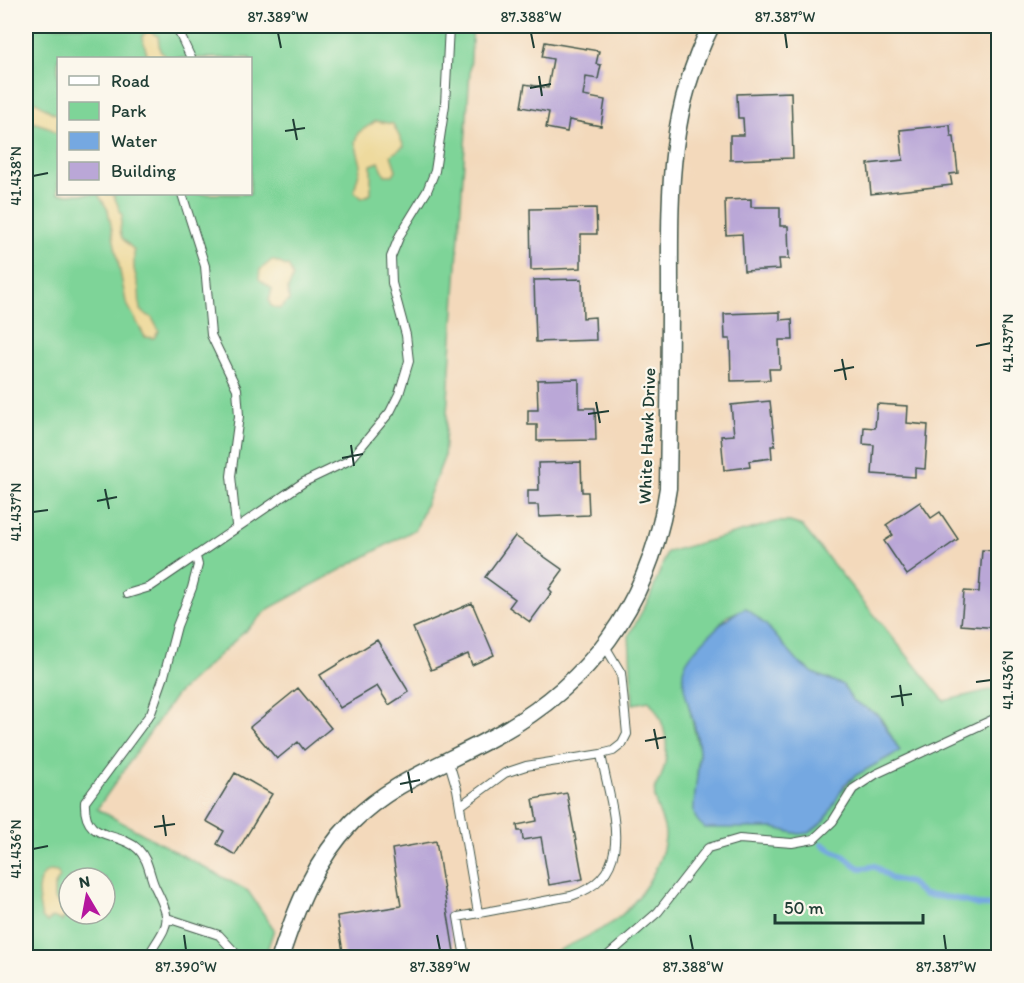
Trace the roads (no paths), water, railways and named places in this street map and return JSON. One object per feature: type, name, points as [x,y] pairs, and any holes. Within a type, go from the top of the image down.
[{"type":"street","name":"White Hawk Drive","points":[[280,957],[294,914],[312,877],[352,822],[393,788],[492,738],[544,707],[577,679],[605,646],[645,576],[663,519],[668,479],[672,151],[684,91],[697,53],[711,26]]},
{"type":"lane","points":[[176,26],[191,57]]},
{"type":"lane","points":[[127,594],[150,587],[196,557],[236,525],[304,482],[350,460],[381,424],[399,394],[407,371],[409,347],[394,297],[391,257],[435,171],[447,85],[449,26]]},
{"type":"lane","points":[[182,195],[206,266],[211,335],[237,389],[239,416],[231,476],[236,525]]},
{"type":"lane","points":[[147,957],[167,918],[166,905],[140,852],[129,843],[95,830],[86,816],[85,802],[151,712],[164,676],[177,626],[192,588],[198,565],[196,557]]},
{"type":"lane","points":[[460,806],[505,773],[526,766],[601,754],[613,751],[622,744],[627,734],[621,673],[605,646]]},
{"type":"lane","points":[[605,957],[658,912],[697,859],[708,849],[739,839],[759,838],[792,843],[814,839],[828,828],[858,784],[999,717]]},
{"type":"lane","points":[[465,957],[458,916],[586,891],[599,883],[610,870],[618,846],[601,754]]},
{"type":"lane","points":[[448,759],[460,806],[478,913]]},
{"type":"lane","points":[[167,918],[219,935],[240,957]]},
{"type":"water","points":[[746,608],[767,626],[798,662],[815,674],[843,685],[852,700],[878,715],[900,751],[856,775],[845,784],[825,820],[809,833],[799,834],[774,828],[705,828],[694,813],[699,753],[683,671],[691,655],[709,635],[730,617]]},
{"type":"waterway","points":[[822,844],[845,857],[855,866],[862,868],[875,866],[892,879],[910,883],[924,895],[954,898],[977,905],[998,906]]}]
